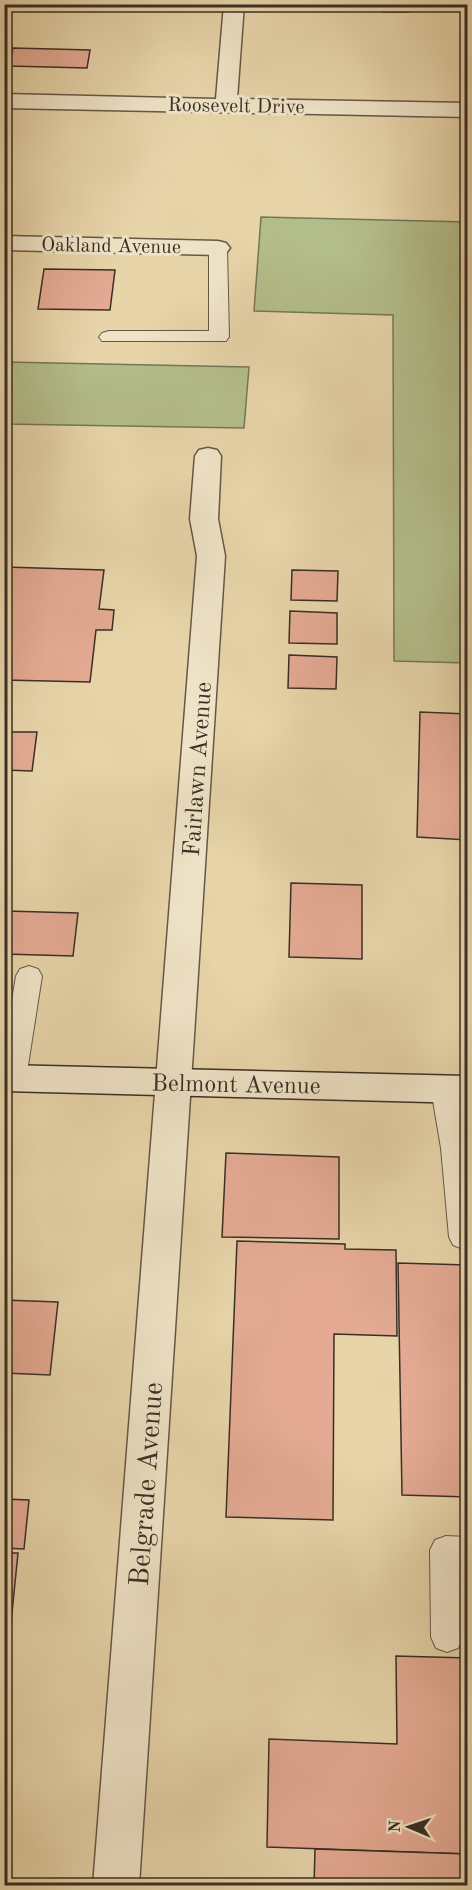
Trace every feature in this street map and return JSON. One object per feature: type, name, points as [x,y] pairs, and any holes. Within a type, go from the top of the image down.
[{"type":"street","points":[[226,105],[234,4]]},
{"type":"street","name":"Roosevelt Drive","points":[[4,101],[468,110]]},
{"type":"street","name":"Oakland Avenue","points":[[4,243],[218,248]]},
{"type":"street","name":"Fairlawn Avenue","points":[[175,1083],[211,556],[203,502],[208,456]]},
{"type":"street","name":"Belmont Avenue","points":[[9,1078],[456,1090]]},
{"type":"street","name":"Belgrade Avenue","points":[[116,1886],[175,1083]]},
{"type":"lane","points":[[109,337],[219,337],[218,248]]},
{"type":"lane","points":[[9,1078],[29,976]]},
{"type":"lane","points":[[456,1090],[455,1148],[463,1237]]},
{"type":"lane","points":[[447,1637],[446,1550],[468,1551]]},
{"type":"green space","points":[[261,217],[467,222],[467,663],[394,661],[393,315],[254,311]]},
{"type":"green space","points":[[5,362],[249,367],[244,428],[5,424]]},
{"type":"building","points":[[382,4],[408,4],[409,12],[383,12]]},
{"type":"building","points":[[13,48],[90,50],[87,68],[9,66]]},
{"type":"building","points":[[44,269],[115,270],[110,310],[38,309]]},
{"type":"building","points":[[4,567],[104,570],[99,609],[114,610],[112,630],[96,630],[90,682],[4,680]]},
{"type":"building","points":[[292,570],[338,571],[337,601],[291,600]]},
{"type":"building","points":[[290,611],[337,613],[337,644],[289,643]]},
{"type":"building","points":[[289,655],[337,657],[336,689],[288,688]]},
{"type":"building","points":[[420,712],[468,714],[468,840],[417,837]]},
{"type":"building","points":[[4,732],[37,732],[32,771],[4,770]]},
{"type":"building","points":[[291,883],[362,885],[362,959],[289,957]]},
{"type":"building","points":[[6,911],[78,913],[73,956],[4,954]]},
{"type":"building","points":[[226,1153],[339,1157],[339,1239],[222,1237]]},
{"type":"building","points":[[237,1241],[345,1244],[345,1249],[396,1250],[397,1336],[334,1334],[333,1520],[226,1517]]},
{"type":"building","points":[[398,1263],[468,1265],[468,1497],[402,1495]]},
{"type":"building","points":[[4,1300],[58,1302],[50,1375],[4,1373]]},
{"type":"building","points":[[4,1499],[29,1500],[24,1549],[4,1548]]},
{"type":"building","points":[[4,1553],[18,1553],[4,1692]]},
{"type":"building","points":[[396,1656],[468,1658],[468,1854],[267,1847],[269,1739],[397,1744]]},
{"type":"building","points":[[315,1849],[468,1854],[468,1886],[314,1886]]}]
